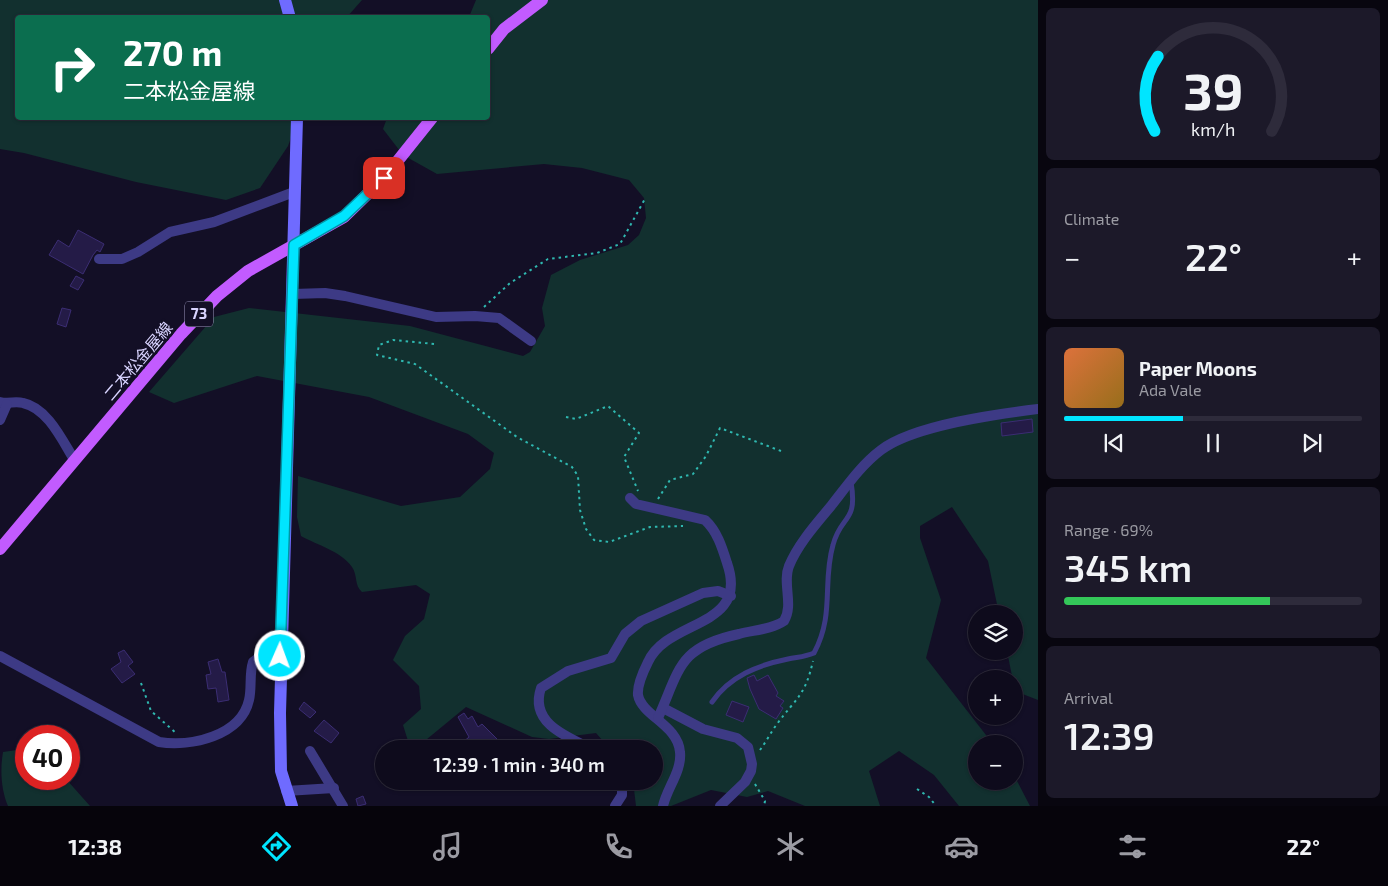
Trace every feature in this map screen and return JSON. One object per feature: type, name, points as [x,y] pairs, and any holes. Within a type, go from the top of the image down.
[{"type":"main road","points":[[490,46],[504,29],[542,0]]},
{"type":"main road","name":"二本松金屋線","points":[[0,549],[181,334],[217,296],[248,271],[344,216],[384,178],[430,120]]},
{"type":"street","points":[[284,0],[289,15]]},
{"type":"street","points":[[292,806],[281,771],[280,656],[293,294],[297,120]]},
{"type":"street","points":[[99,259],[122,258],[138,252],[170,232],[214,222],[294,192]]},
{"type":"street","points":[[293,294],[325,293],[346,296],[436,317],[475,316],[499,318],[530,341]]},
{"type":"street","points":[[0,420],[3,403],[24,403],[36,409],[48,420],[75,461]]},
{"type":"street","points":[[658,718],[674,677],[692,653],[716,640],[775,626],[784,621],[788,594],[789,566],[816,524],[880,451],[906,436],[992,414],[1038,408]]},
{"type":"street","points":[[630,498],[636,504],[697,517],[710,525],[729,568],[732,586],[731,596],[713,615],[659,647],[653,653],[645,669],[638,694],[643,704],[669,729],[680,751],[679,767],[663,806]]},
{"type":"street","points":[[574,740],[546,721],[539,707],[541,688],[568,671],[608,660],[615,653],[625,634],[641,620],[703,593],[718,591],[731,596]]},
{"type":"street","points":[[0,656],[159,742],[170,744],[208,738],[233,727],[246,710],[254,662],[262,655],[280,656]]},
{"type":"street","points":[[663,708],[703,729],[744,742],[748,747],[751,760],[747,777],[720,806]]},
{"type":"street","points":[[310,751],[334,788],[343,806]]},
{"type":"street","points":[[286,791],[334,788]]},
{"type":"street","points":[[615,806],[622,794],[622,790]]},
{"type":"lane","points":[[712,702],[721,688],[745,672],[786,659],[814,654],[822,640],[828,610],[832,546],[854,506],[851,482]]},
{"type":"path","points":[[475,316],[510,283],[548,260],[597,253],[620,244],[646,198]]},
{"type":"path","points":[[434,344],[393,340],[379,346],[377,355],[414,364],[517,437],[572,467],[578,476],[580,510],[586,529],[594,540],[608,542],[650,527],[684,526]]},
{"type":"path","points":[[566,418],[576,419],[608,406],[639,433],[624,457],[638,492],[630,498]]},
{"type":"path","points":[[652,507],[670,480],[693,474],[706,456],[720,428],[781,451]]},
{"type":"path","points":[[751,760],[777,724],[801,697],[814,654]]},
{"type":"path","points":[[141,683],[151,711],[185,741]]},
{"type":"path","points":[[747,777],[757,786],[765,801],[764,806]]},
{"type":"path","points":[[917,789],[929,796],[936,806]]},
{"type":"green space","points":[[0,0],[362,0],[349,15],[15,15],[15,120],[297,120],[288,146],[260,188],[226,200],[136,182],[24,153],[0,149]]},
{"type":"green space","points":[[476,0],[1038,0],[1038,700],[1023,694],[1023,670],[1011,670],[1009,660],[1023,660],[1023,605],[997,605],[988,561],[952,507],[920,526],[920,538],[941,600],[926,658],[968,712],[968,725],[978,725],[986,735],[968,735],[968,790],[1022,790],[1030,806],[959,806],[934,775],[899,751],[869,771],[880,806],[805,806],[768,791],[747,797],[711,790],[671,806],[636,806],[634,790],[663,790],[663,740],[602,740],[596,733],[549,739],[532,737],[466,707],[426,740],[408,740],[403,725],[421,709],[419,686],[393,660],[405,636],[424,619],[430,594],[416,585],[362,592],[358,586],[354,570],[347,561],[301,536],[297,517],[298,476],[401,506],[460,497],[490,469],[494,453],[468,434],[369,397],[257,376],[174,403],[149,392],[214,317],[249,308],[410,326],[523,356],[530,352],[545,326],[542,308],[551,275],[580,260],[628,245],[639,235],[646,218],[644,198],[629,180],[582,168],[544,164],[437,174],[403,155],[383,129],[386,120],[490,120],[490,15],[470,15]]},
{"type":"green space","points":[[15,750],[15,790],[76,790],[90,806],[8,806],[2,779],[3,752]]},
{"type":"building","points":[[78,230],[104,244],[100,252],[97,250],[93,255],[83,274],[49,255],[58,240],[69,247]]},
{"type":"building","points":[[76,276],[84,280],[78,290],[70,286]]},
{"type":"building","points":[[62,308],[71,310],[66,327],[57,324]]},
{"type":"building","points":[[1032,419],[1033,432],[1002,436],[1001,423]]},
{"type":"building","points":[[124,650],[133,662],[128,666],[135,674],[122,683],[111,669],[121,662],[118,653]]},
{"type":"building","points":[[218,659],[222,672],[225,672],[229,700],[218,702],[216,688],[208,689],[206,675],[211,674],[208,662]]},
{"type":"building","points":[[754,675],[757,681],[768,675],[778,693],[776,696],[784,701],[780,706],[783,708],[776,719],[759,709],[747,678]]},
{"type":"building","points":[[732,701],[749,707],[743,722],[726,715]]},
{"type":"building","points":[[304,702],[316,712],[310,718],[299,709]]},
{"type":"building","points":[[464,713],[468,719],[472,716],[478,727],[482,724],[498,740],[466,740],[469,737],[458,717]]},
{"type":"building","points":[[324,720],[339,733],[331,743],[314,731]]},
{"type":"building","points":[[363,796],[366,804],[358,806],[356,799]]},
{"type":"route","points":[[280,656],[294,245],[344,216],[384,178]]}]
